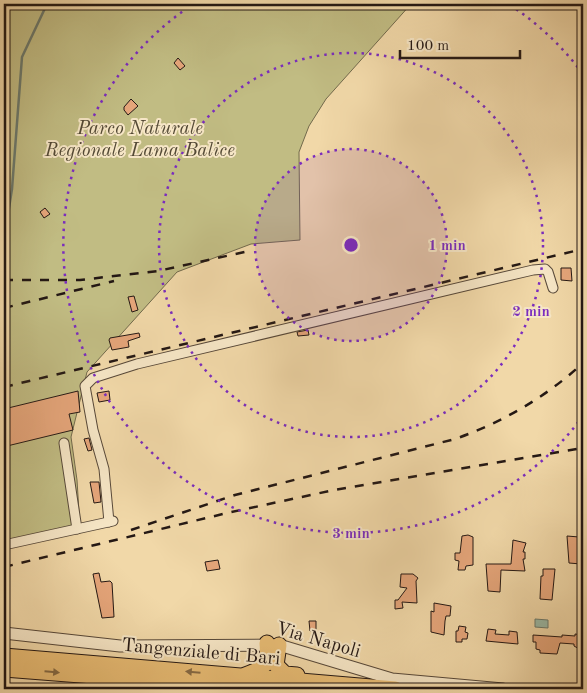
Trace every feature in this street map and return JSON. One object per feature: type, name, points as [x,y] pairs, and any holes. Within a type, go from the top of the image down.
[{"type":"highway","points":[[242,676],[265,666],[273,644]]},
{"type":"highway","points":[[273,644],[275,659],[280,671],[285,674],[315,677],[329,684]]},
{"type":"highway","name":"Tangenziale di Bari","points":[[4,656],[395,689]]},
{"type":"highway","name":"Tangenziale di Bari","points":[[4,669],[203,687],[259,689]]},
{"type":"street","points":[[4,545],[111,522],[104,469],[92,430],[85,386],[93,378],[137,364],[533,270],[545,269],[548,272],[553,288]]},
{"type":"street","points":[[64,443],[77,529]]},
{"type":"street","name":"Via Napoli","points":[[4,633],[120,646],[273,644],[392,679],[503,689]]},
{"type":"street","points":[[115,689],[126,689]]},
{"type":"green space","name":"Parco Naturale Regionale Lama Balice","points":[[4,4],[411,4],[326,99],[309,126],[299,152],[300,240],[251,244],[177,272],[87,372],[71,437],[77,480],[80,528],[4,543]]},
{"type":"shaded area","points":[[535,619],[548,620],[548,628],[535,627]]},
{"type":"building","points":[[178,58],[185,66],[180,70],[174,63]]},
{"type":"building","points":[[131,99],[138,106],[128,115],[124,107]]},
{"type":"building","points":[[45,208],[50,214],[44,218],[40,212]]},
{"type":"building","points":[[561,268],[571,268],[572,281],[561,280]]},
{"type":"building","points":[[134,296],[138,310],[132,312],[128,297]]},
{"type":"building","points":[[308,330],[309,335],[298,336],[297,332]]},
{"type":"building","points":[[139,333],[140,337],[128,341],[129,347],[112,350],[110,338]]},
{"type":"building","points":[[78,391],[80,412],[69,414],[73,430],[7,446],[4,432],[4,409]]},
{"type":"building","points":[[109,391],[110,400],[99,402],[97,393]]},
{"type":"building","points":[[89,438],[92,450],[88,451],[84,439]]},
{"type":"building","points":[[90,482],[99,482],[101,502],[94,503]]},
{"type":"building","points":[[468,535],[473,537],[473,565],[466,566],[465,570],[458,570],[459,561],[455,560],[455,553],[460,553],[462,536]]},
{"type":"building","points":[[567,536],[579,537],[581,564],[569,563]]},
{"type":"building","points":[[513,540],[526,543],[523,552],[525,552],[525,559],[523,559],[525,571],[501,570],[500,592],[488,591],[486,564],[511,564]]},
{"type":"building","points":[[218,560],[220,569],[207,571],[205,562]]},
{"type":"building","points":[[543,569],[555,569],[552,600],[540,599]]},
{"type":"building","points":[[99,573],[101,582],[110,581],[112,583],[114,617],[102,618],[93,574]]},
{"type":"building","points":[[401,574],[413,574],[418,578],[416,581],[417,603],[402,602],[403,608],[395,609],[395,600],[398,600],[407,588],[400,587]]},
{"type":"building","points":[[434,603],[451,606],[450,616],[446,616],[444,635],[431,632],[431,611],[434,612]]},
{"type":"building","points":[[309,621],[316,621],[316,630],[310,631]]},
{"type":"building","points":[[459,626],[466,627],[467,639],[462,639],[462,642],[456,642],[456,631],[458,631]]},
{"type":"building","points":[[488,629],[496,630],[495,634],[509,635],[509,631],[517,632],[518,644],[486,641]]},
{"type":"building","points":[[575,634],[583,635],[583,651],[574,646],[574,644],[560,643],[557,654],[540,653],[540,650],[536,649],[536,642],[533,642],[533,635],[562,637],[562,635],[575,636]]},
{"type":"waterway","points":[[4,223],[8,214],[12,189],[22,57],[47,4]]},
{"type":"railway","points":[[4,387],[583,249]]},
{"type":"railway","points":[[4,280],[80,280],[158,271],[249,251]]},
{"type":"railway","points":[[4,308],[114,281]]},
{"type":"railway","points":[[131,530],[235,495],[455,439],[490,425],[539,398],[583,363]]},
{"type":"railway","points":[[4,567],[227,513],[334,490],[583,448]]}]
